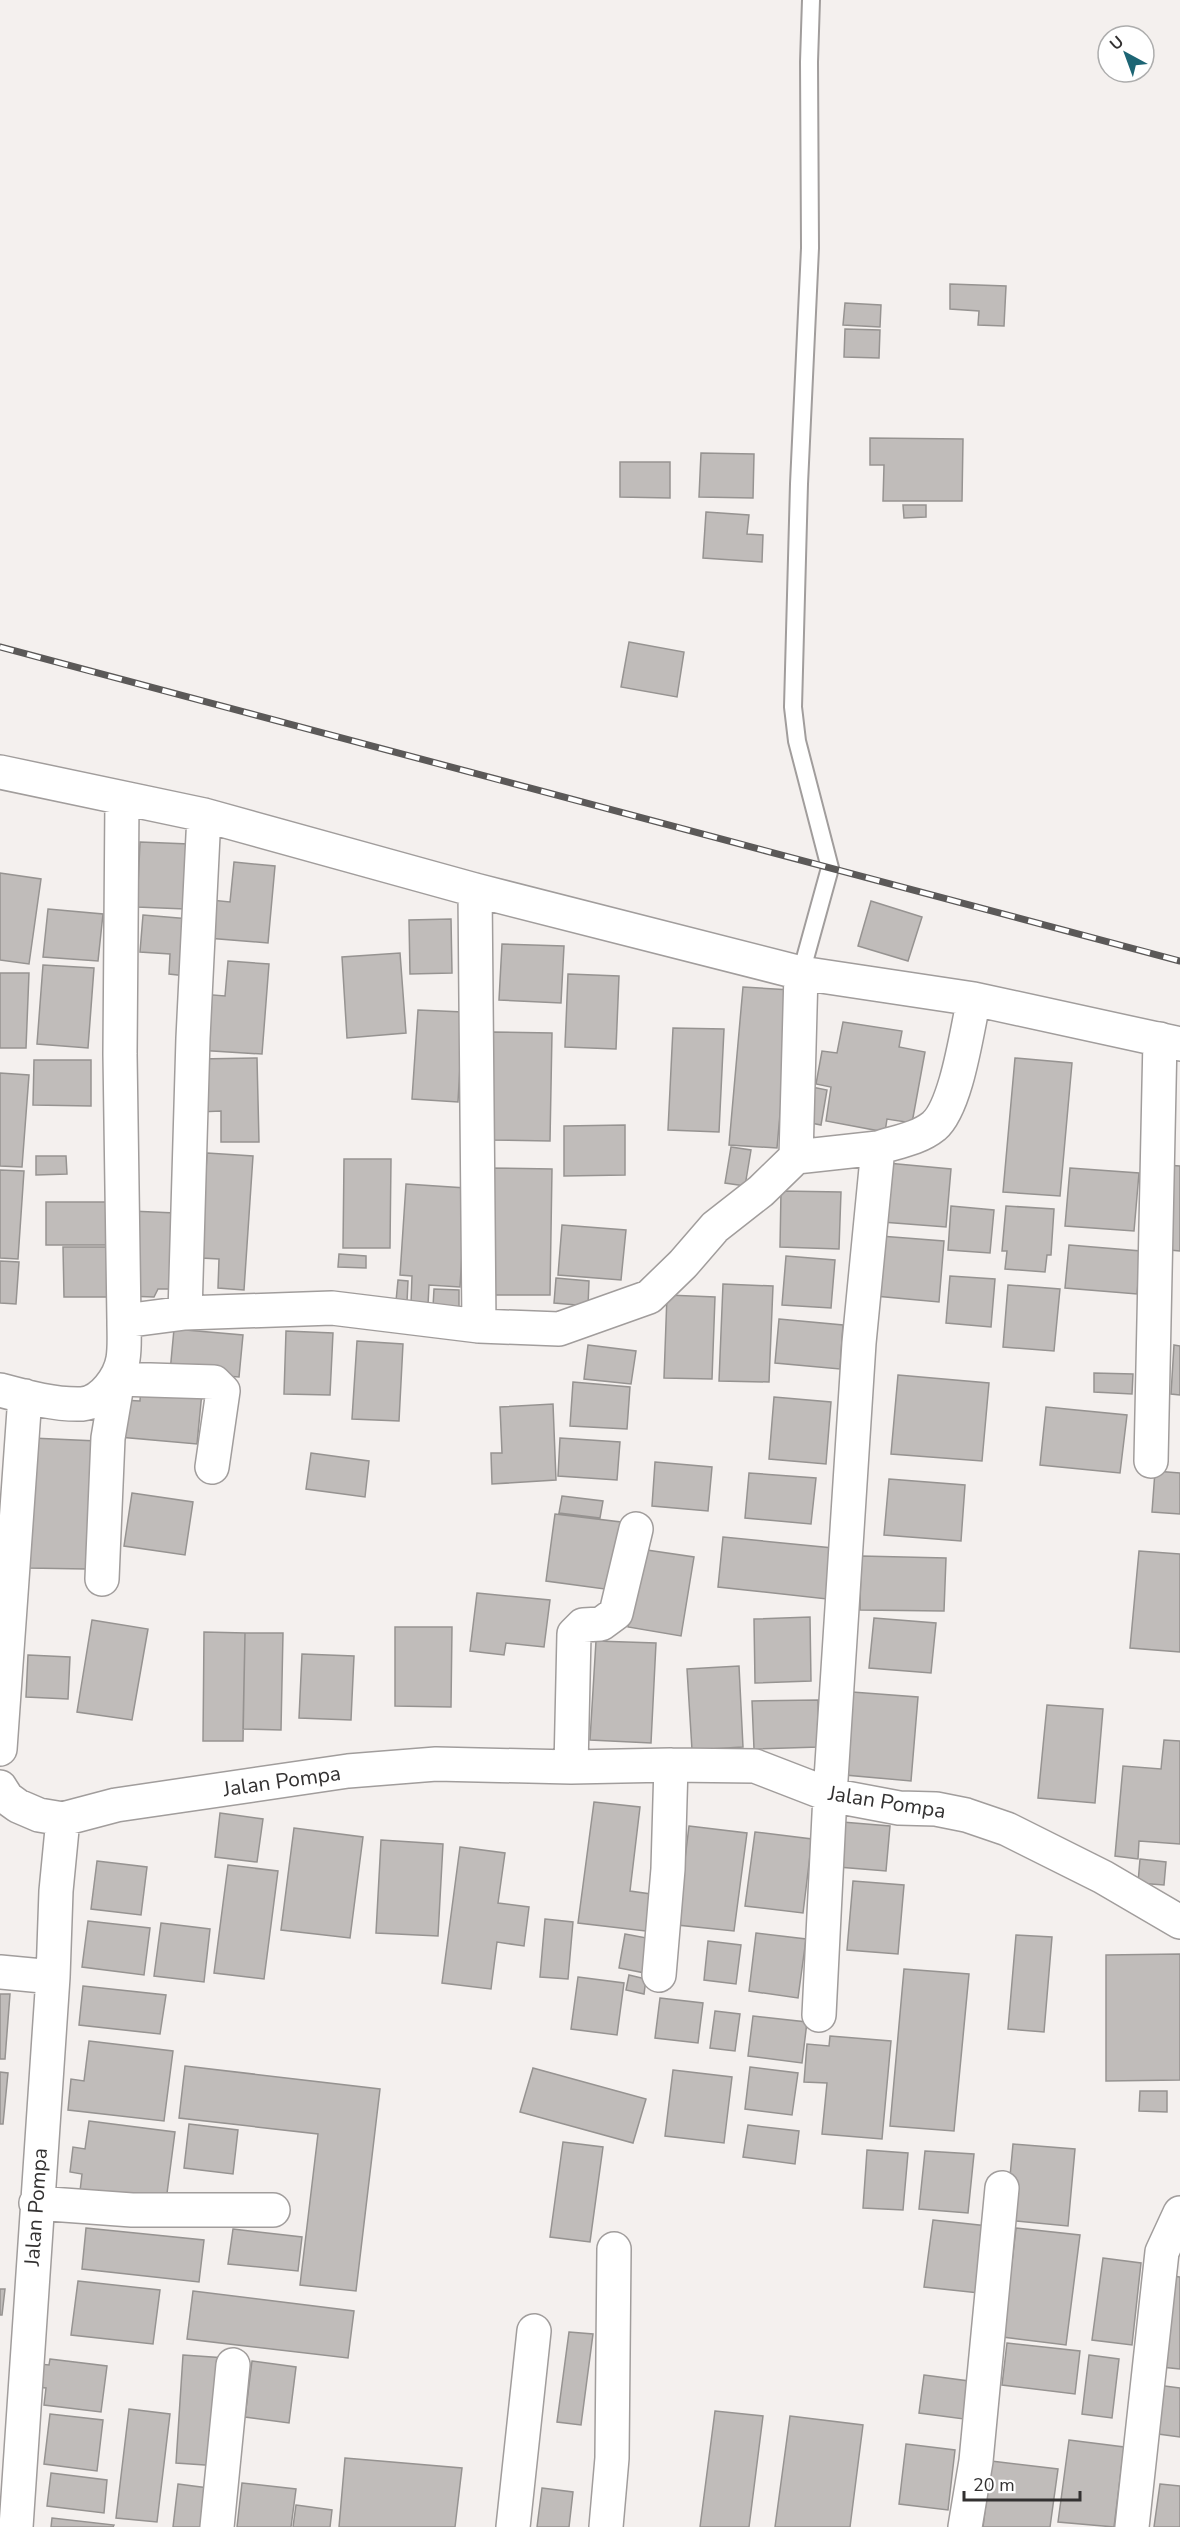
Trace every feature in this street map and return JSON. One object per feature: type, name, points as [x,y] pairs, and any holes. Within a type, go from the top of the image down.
[{"type":"street","points":[[0,772],[204,815],[475,890],[801,974],[974,999],[1170,1042],[1151,1461]]},
{"type":"street","points":[[102,1579],[108,1438],[124,1358],[120,1054],[122,799]]},
{"type":"street","points":[[185,1313],[193,1038],[204,815]]},
{"type":"street","points":[[475,890],[478,1326]]},
{"type":"street","points":[[796,1157],[801,974]]},
{"type":"street","points":[[124,1322],[185,1313],[332,1308],[478,1326],[559,1329],[649,1297],[683,1264],[715,1227],[760,1191],[796,1157],[878,1148],[918,1136],[935,1125],[947,1107],[955,1084],[974,999]]},
{"type":"street","points":[[819,2014],[830,1795],[859,1344],[878,1148]]},
{"type":"street","points":[[0,1749],[13,1393],[85,1404],[100,1395],[118,1379],[214,1382],[223,1391],[212,1467]]},
{"type":"street","points":[[572,1767],[574,1634],[583,1625],[601,1624],[616,1613],[636,1529]]},
{"type":"street","name":"Jalan Pompa","points":[[16,2527],[53,1977],[56,1891],[63,1819],[116,1805],[348,1771],[436,1764],[572,1767],[670,1764],[755,1766],[830,1795],[899,1808],[936,1809],[966,1815],[1007,1829],[1103,1877],[1180,1922]]},
{"type":"street","points":[[658,1975],[668,1869],[670,1764]]},
{"type":"street","points":[[0,1787],[7,1798],[18,1806],[39,1815],[63,1819]]},
{"type":"street","points":[[0,1972],[53,1977]]},
{"type":"street","points":[[965,2527],[976,2461],[1002,2188]]},
{"type":"street","points":[[36,2204],[132,2210],[273,2210]]},
{"type":"street","points":[[1132,2527],[1162,2252],[1180,2213]]},
{"type":"street","points":[[606,2527],[612,2458],[614,2249]]},
{"type":"street","points":[[513,2527],[534,2331]]},
{"type":"street","points":[[217,2527],[233,2365]]},
{"type":"lane","points":[[801,974],[830,868],[797,741],[793,707],[810,248],[811,0]]},
{"type":"building","points":[[950,284],[1006,286],[1004,326],[978,325],[979,311],[950,309]]},
{"type":"building","points":[[845,303],[881,305],[880,327],[843,325]]},
{"type":"building","points":[[845,329],[880,330],[879,358],[844,357]]},
{"type":"building","points":[[870,438],[963,439],[962,501],[883,501],[884,465],[870,465]]},
{"type":"building","points":[[701,453],[754,454],[753,498],[699,497]]},
{"type":"building","points":[[620,462],[670,462],[670,498],[620,497]]},
{"type":"building","points":[[903,505],[926,505],[926,517],[904,518]]},
{"type":"building","points":[[706,512],[749,515],[747,534],[763,535],[762,562],[703,558]]},
{"type":"building","points":[[629,642],[684,652],[677,697],[621,687]]},
{"type":"building","points":[[140,842],[189,844],[185,909],[137,907]]},
{"type":"building","points":[[234,862],[275,866],[268,943],[207,938],[211,900],[230,902]]},
{"type":"building","points":[[0,873],[41,879],[29,964],[0,960]]},
{"type":"building","points":[[871,901],[922,917],[908,961],[858,946]]},
{"type":"building","points":[[48,909],[103,914],[98,961],[43,957]]},
{"type":"building","points":[[143,915],[190,919],[186,976],[169,974],[170,954],[140,952]]},
{"type":"building","points":[[451,919],[452,973],[410,974],[409,920]]},
{"type":"building","points":[[502,944],[564,946],[561,1003],[499,1000]]},
{"type":"building","points":[[400,953],[406,1033],[347,1038],[342,957]]},
{"type":"building","points":[[228,961],[269,964],[262,1054],[197,1050],[201,994],[225,996]]},
{"type":"building","points":[[43,965],[94,968],[88,1048],[37,1044]]},
{"type":"building","points":[[0,973],[29,973],[26,1048],[0,1048]]},
{"type":"building","points":[[568,974],[619,976],[616,1049],[565,1047]]},
{"type":"building","points":[[743,987],[791,990],[777,1148],[729,1145]]},
{"type":"building","points":[[418,1010],[463,1012],[458,1102],[412,1099]]},
{"type":"building","points":[[843,1022],[902,1031],[899,1047],[925,1052],[912,1123],[887,1119],[885,1132],[826,1121],[831,1087],[816,1084],[822,1051],[837,1053]]},
{"type":"building","points":[[673,1028],[724,1029],[719,1132],[668,1130]]},
{"type":"building","points":[[493,1032],[552,1033],[550,1141],[491,1140]]},
{"type":"building","points":[[257,1058],[259,1142],[221,1142],[221,1111],[199,1112],[198,1059]]},
{"type":"building","points":[[1015,1058],[1072,1063],[1060,1196],[1003,1192]]},
{"type":"building","points":[[34,1060],[91,1060],[91,1106],[33,1105]]},
{"type":"building","points":[[0,1073],[29,1075],[22,1167],[0,1166]]},
{"type":"building","points":[[812,1087],[827,1090],[821,1125],[806,1122]]},
{"type":"building","points":[[625,1125],[625,1175],[564,1176],[564,1126]]},
{"type":"building","points":[[731,1147],[751,1150],[745,1186],[725,1183]]},
{"type":"building","points":[[207,1153],[253,1156],[244,1290],[218,1288],[219,1259],[201,1258]]},
{"type":"building","points":[[36,1156],[66,1156],[67,1174],[36,1175]]},
{"type":"building","points":[[344,1159],[391,1159],[390,1248],[343,1248]]},
{"type":"building","points":[[887,1163],[951,1169],[946,1227],[882,1222]]},
{"type":"building","points":[[1167,1165],[1180,1166],[1180,1251],[1159,1249]]},
{"type":"building","points":[[485,1168],[552,1169],[550,1295],[484,1295]]},
{"type":"building","points":[[1070,1168],[1139,1173],[1134,1231],[1065,1226]]},
{"type":"building","points":[[0,1170],[24,1171],[18,1259],[0,1258]]},
{"type":"building","points":[[406,1184],[466,1188],[460,1287],[429,1285],[428,1305],[411,1304],[412,1276],[400,1275]]},
{"type":"building","points":[[781,1191],[841,1192],[839,1249],[780,1247]]},
{"type":"building","points":[[46,1202],[107,1202],[107,1245],[46,1245]]},
{"type":"building","points":[[951,1206],[994,1210],[990,1253],[948,1250]]},
{"type":"building","points":[[1006,1206],[1054,1209],[1051,1255],[1047,1255],[1045,1272],[1005,1269],[1007,1251],[1002,1251]]},
{"type":"building","points":[[131,1211],[175,1213],[172,1289],[158,1289],[154,1297],[127,1296]]},
{"type":"building","points":[[562,1225],[626,1230],[621,1280],[558,1275]]},
{"type":"building","points":[[880,1236],[944,1241],[939,1302],[875,1296]]},
{"type":"building","points":[[1069,1245],[1141,1251],[1137,1294],[1065,1288]]},
{"type":"building","points":[[63,1247],[108,1247],[108,1297],[64,1297]]},
{"type":"building","points":[[339,1254],[366,1256],[366,1268],[338,1267]]},
{"type":"building","points":[[786,1256],[835,1260],[831,1308],[782,1305]]},
{"type":"building","points":[[0,1261],[19,1262],[16,1304],[0,1303]]},
{"type":"building","points":[[950,1276],[995,1279],[991,1327],[946,1323]]},
{"type":"building","points":[[556,1278],[589,1281],[588,1306],[554,1303]]},
{"type":"building","points":[[398,1280],[408,1281],[407,1302],[396,1301]]},
{"type":"building","points":[[723,1284],[773,1286],[769,1382],[719,1381]]},
{"type":"building","points":[[1008,1285],[1060,1289],[1054,1351],[1003,1347]]},
{"type":"building","points":[[434,1289],[459,1290],[459,1307],[433,1307]]},
{"type":"building","points":[[667,1295],[715,1297],[712,1379],[664,1378]]},
{"type":"building","points":[[779,1319],[843,1325],[840,1369],[775,1363]]},
{"type":"building","points":[[174,1329],[243,1335],[239,1377],[170,1372]]},
{"type":"building","points":[[286,1331],[333,1333],[330,1395],[284,1394]]},
{"type":"building","points":[[357,1341],[403,1344],[399,1421],[352,1419]]},
{"type":"building","points":[[588,1345],[636,1351],[631,1384],[584,1379]]},
{"type":"building","points":[[1174,1345],[1180,1346],[1180,1395],[1171,1394]]},
{"type":"building","points":[[1094,1373],[1133,1374],[1132,1394],[1094,1392]]},
{"type":"building","points":[[898,1375],[989,1383],[982,1461],[891,1454]]},
{"type":"building","points":[[573,1382],[630,1387],[627,1429],[570,1426]]},
{"type":"building","points":[[141,1386],[202,1392],[197,1444],[119,1437],[122,1400],[140,1401]]},
{"type":"building","points":[[774,1397],[831,1402],[826,1464],[769,1459]]},
{"type":"building","points":[[553,1404],[556,1480],[492,1484],[491,1453],[502,1453],[500,1407]]},
{"type":"building","points":[[1046,1407],[1127,1415],[1120,1473],[1040,1465]]},
{"type":"building","points":[[32,1438],[97,1441],[93,1536],[87,1536],[86,1569],[28,1568]]},
{"type":"building","points":[[560,1438],[620,1442],[617,1480],[558,1476]]},
{"type":"building","points":[[311,1453],[369,1461],[365,1497],[306,1489]]},
{"type":"building","points":[[655,1462],[712,1467],[708,1511],[652,1506]]},
{"type":"building","points":[[1155,1471],[1180,1473],[1180,1514],[1152,1512]]},
{"type":"building","points":[[749,1473],[816,1478],[811,1524],[745,1518]]},
{"type":"building","points":[[889,1479],[965,1485],[961,1541],[884,1535]]},
{"type":"building","points":[[132,1493],[193,1502],[185,1555],[124,1546]]},
{"type":"building","points":[[562,1496],[603,1501],[600,1518],[559,1513]]},
{"type":"building","points":[[555,1514],[621,1522],[612,1590],[546,1581]]},
{"type":"building","points":[[723,1537],[833,1548],[827,1599],[718,1587]]},
{"type":"building","points":[[640,1549],[694,1557],[681,1636],[628,1627]]},
{"type":"building","points":[[1139,1551],[1180,1554],[1180,1652],[1130,1648]]},
{"type":"building","points":[[861,1556],[946,1558],[944,1611],[860,1610]]},
{"type":"building","points":[[477,1593],[550,1600],[544,1647],[506,1643],[504,1655],[470,1651]]},
{"type":"building","points":[[810,1617],[811,1681],[755,1683],[754,1619]]},
{"type":"building","points":[[874,1618],[936,1623],[931,1673],[869,1668]]},
{"type":"building","points":[[92,1620],[148,1629],[132,1720],[77,1712]]},
{"type":"building","points":[[395,1627],[452,1627],[451,1707],[395,1706]]},
{"type":"building","points":[[204,1632],[245,1633],[243,1741],[203,1741]]},
{"type":"building","points":[[245,1633],[283,1633],[281,1730],[243,1729]]},
{"type":"building","points":[[596,1641],[656,1643],[651,1743],[590,1740]]},
{"type":"building","points":[[302,1654],[354,1656],[351,1720],[299,1718]]},
{"type":"building","points":[[28,1655],[70,1657],[68,1699],[26,1697]]},
{"type":"building","points":[[739,1666],[743,1747],[692,1750],[687,1669]]},
{"type":"building","points":[[852,1692],[918,1697],[911,1781],[845,1775]]},
{"type":"building","points":[[818,1700],[819,1747],[754,1749],[752,1701]]},
{"type":"building","points":[[1047,1705],[1103,1709],[1095,1803],[1038,1798]]},
{"type":"building","points":[[1164,1740],[1180,1741],[1180,1844],[1139,1841],[1138,1859],[1115,1856],[1123,1766],[1161,1769]]},
{"type":"building","points":[[594,1802],[640,1807],[630,1891],[658,1895],[654,1932],[578,1923]]},
{"type":"building","points":[[220,1813],[263,1819],[257,1862],[215,1857]]},
{"type":"building","points":[[842,1822],[890,1826],[886,1871],[838,1867]]},
{"type":"building","points":[[689,1826],[747,1833],[734,1931],[677,1925]]},
{"type":"building","points":[[294,1828],[363,1837],[350,1938],[281,1930]]},
{"type":"building","points":[[755,1832],[812,1839],[803,1913],[745,1906]]},
{"type":"building","points":[[381,1840],[443,1844],[438,1936],[376,1933]]},
{"type":"building","points":[[460,1847],[505,1853],[498,1903],[529,1907],[524,1946],[497,1942],[491,1989],[442,1983]]},
{"type":"building","points":[[1140,1859],[1166,1862],[1164,1885],[1138,1883]]},
{"type":"building","points":[[97,1861],[147,1867],[141,1915],[91,1909]]},
{"type":"building","points":[[228,1865],[278,1871],[264,1979],[214,1973]]},
{"type":"building","points":[[853,1881],[904,1885],[898,1954],[847,1950]]},
{"type":"building","points":[[545,1919],[573,1922],[568,1979],[540,1977]]},
{"type":"building","points":[[88,1921],[150,1928],[144,1975],[82,1967]]},
{"type":"building","points":[[161,1923],[210,1929],[204,1982],[154,1976]]},
{"type":"building","points":[[756,1933],[806,1939],[798,1998],[749,1991]]},
{"type":"building","points":[[625,1934],[652,1939],[645,1973],[619,1968]]},
{"type":"building","points":[[1016,1935],[1052,1937],[1044,2032],[1008,2029]]},
{"type":"building","points":[[708,1941],[741,1945],[736,1984],[704,1980]]},
{"type":"building","points":[[1180,1954],[1180,2080],[1106,2081],[1106,1955]]},
{"type":"building","points":[[904,1969],[969,1974],[954,2131],[890,2126]]},
{"type":"building","points":[[629,1975],[646,1979],[644,1994],[626,1990]]},
{"type":"building","points":[[578,1977],[624,1983],[617,2035],[571,2029]]},
{"type":"building","points":[[83,1986],[166,1995],[160,2034],[79,2025]]},
{"type":"building","points":[[0,1994],[10,1994],[5,2059],[0,2059]]},
{"type":"building","points":[[660,1998],[703,2003],[698,2043],[655,2038]]},
{"type":"building","points":[[715,2011],[740,2014],[735,2051],[710,2048]]},
{"type":"building","points":[[753,2016],[807,2022],[802,2063],[748,2056]]},
{"type":"building","points":[[830,2036],[891,2041],[882,2139],[822,2134],[827,2083],[804,2082],[807,2044],[829,2046]]},
{"type":"building","points":[[89,2041],[173,2051],[164,2121],[68,2110],[71,2079],[84,2081]]},
{"type":"building","points":[[185,2066],[380,2089],[356,2291],[300,2285],[318,2134],[179,2118]]},
{"type":"building","points":[[750,2067],[798,2073],[792,2115],[745,2109]]},
{"type":"building","points":[[533,2068],[646,2099],[633,2143],[520,2112]]},
{"type":"building","points":[[673,2070],[732,2077],[724,2143],[665,2136]]},
{"type":"building","points":[[0,2072],[8,2073],[3,2124],[0,2124]]},
{"type":"building","points":[[1140,2091],[1167,2091],[1167,2112],[1139,2111]]},
{"type":"building","points":[[89,2121],[175,2132],[166,2201],[80,2191],[82,2174],[70,2172],[73,2147],[85,2149]]},
{"type":"building","points":[[189,2124],[238,2130],[233,2174],[184,2168]]},
{"type":"building","points":[[748,2125],[799,2131],[795,2164],[743,2157]]},
{"type":"building","points":[[563,2142],[603,2147],[590,2242],[550,2237]]},
{"type":"building","points":[[1013,2144],[1075,2149],[1068,2226],[1006,2220]]},
{"type":"building","points":[[867,2150],[908,2153],[903,2210],[863,2208]]},
{"type":"building","points":[[925,2151],[974,2154],[968,2213],[919,2209]]},
{"type":"building","points":[[933,2220],[988,2226],[979,2293],[924,2287]]},
{"type":"building","points":[[86,2228],[204,2240],[199,2282],[82,2269]]},
{"type":"building","points":[[1016,2228],[1080,2235],[1066,2345],[1003,2337]]},
{"type":"building","points":[[233,2229],[302,2237],[298,2271],[228,2264]]},
{"type":"building","points":[[1103,2258],[1141,2263],[1132,2345],[1092,2340]]},
{"type":"building","points":[[1163,2275],[1180,2277],[1180,2369],[1152,2366]]},
{"type":"building","points":[[78,2281],[160,2290],[153,2344],[71,2335]]},
{"type":"building","points":[[0,2289],[5,2289],[2,2315],[0,2315]]},
{"type":"building","points":[[193,2291],[354,2311],[348,2358],[187,2339]]},
{"type":"building","points":[[569,2332],[593,2334],[581,2425],[557,2422]]},
{"type":"building","points":[[1007,2343],[1080,2351],[1075,2394],[1002,2385]]},
{"type":"building","points":[[183,2355],[226,2358],[219,2466],[176,2463]]},
{"type":"building","points":[[1089,2355],[1119,2359],[1112,2418],[1082,2414]]},
{"type":"building","points":[[50,2359],[107,2366],[101,2412],[44,2405],[46,2388],[37,2387],[40,2364],[49,2365]]},
{"type":"building","points":[[252,2361],[296,2367],[289,2423],[245,2417]]},
{"type":"building","points":[[924,2375],[969,2381],[964,2419],[919,2413]]},
{"type":"building","points":[[1157,2385],[1180,2388],[1180,2437],[1151,2433]]},
{"type":"building","points":[[129,2409],[170,2414],[157,2522],[116,2518]]},
{"type":"building","points":[[715,2411],[763,2416],[749,2527],[700,2527]]},
{"type":"building","points":[[50,2414],[103,2420],[97,2471],[44,2464]]},
{"type":"building","points":[[790,2416],[863,2425],[850,2527],[775,2527]]},
{"type":"building","points":[[1069,2440],[1124,2447],[1114,2527],[1058,2522]]},
{"type":"building","points":[[906,2444],[955,2450],[948,2510],[899,2504]]},
{"type":"building","points":[[345,2458],[462,2468],[455,2527],[339,2527]]},
{"type":"building","points":[[991,2461],[1058,2469],[1050,2527],[983,2527]]},
{"type":"building","points":[[51,2473],[107,2480],[104,2513],[47,2506]]},
{"type":"building","points":[[242,2483],[296,2489],[291,2527],[237,2527]]},
{"type":"building","points":[[178,2484],[216,2489],[211,2527],[173,2527]]},
{"type":"building","points":[[1160,2484],[1180,2486],[1180,2527],[1154,2527]]},
{"type":"building","points":[[542,2488],[573,2492],[569,2527],[537,2527]]},
{"type":"building","points":[[296,2505],[332,2510],[330,2527],[293,2527]]},
{"type":"building","points":[[52,2518],[114,2525],[113,2527],[51,2527]]},
{"type":"railway","points":[[0,647],[1180,961]]}]
